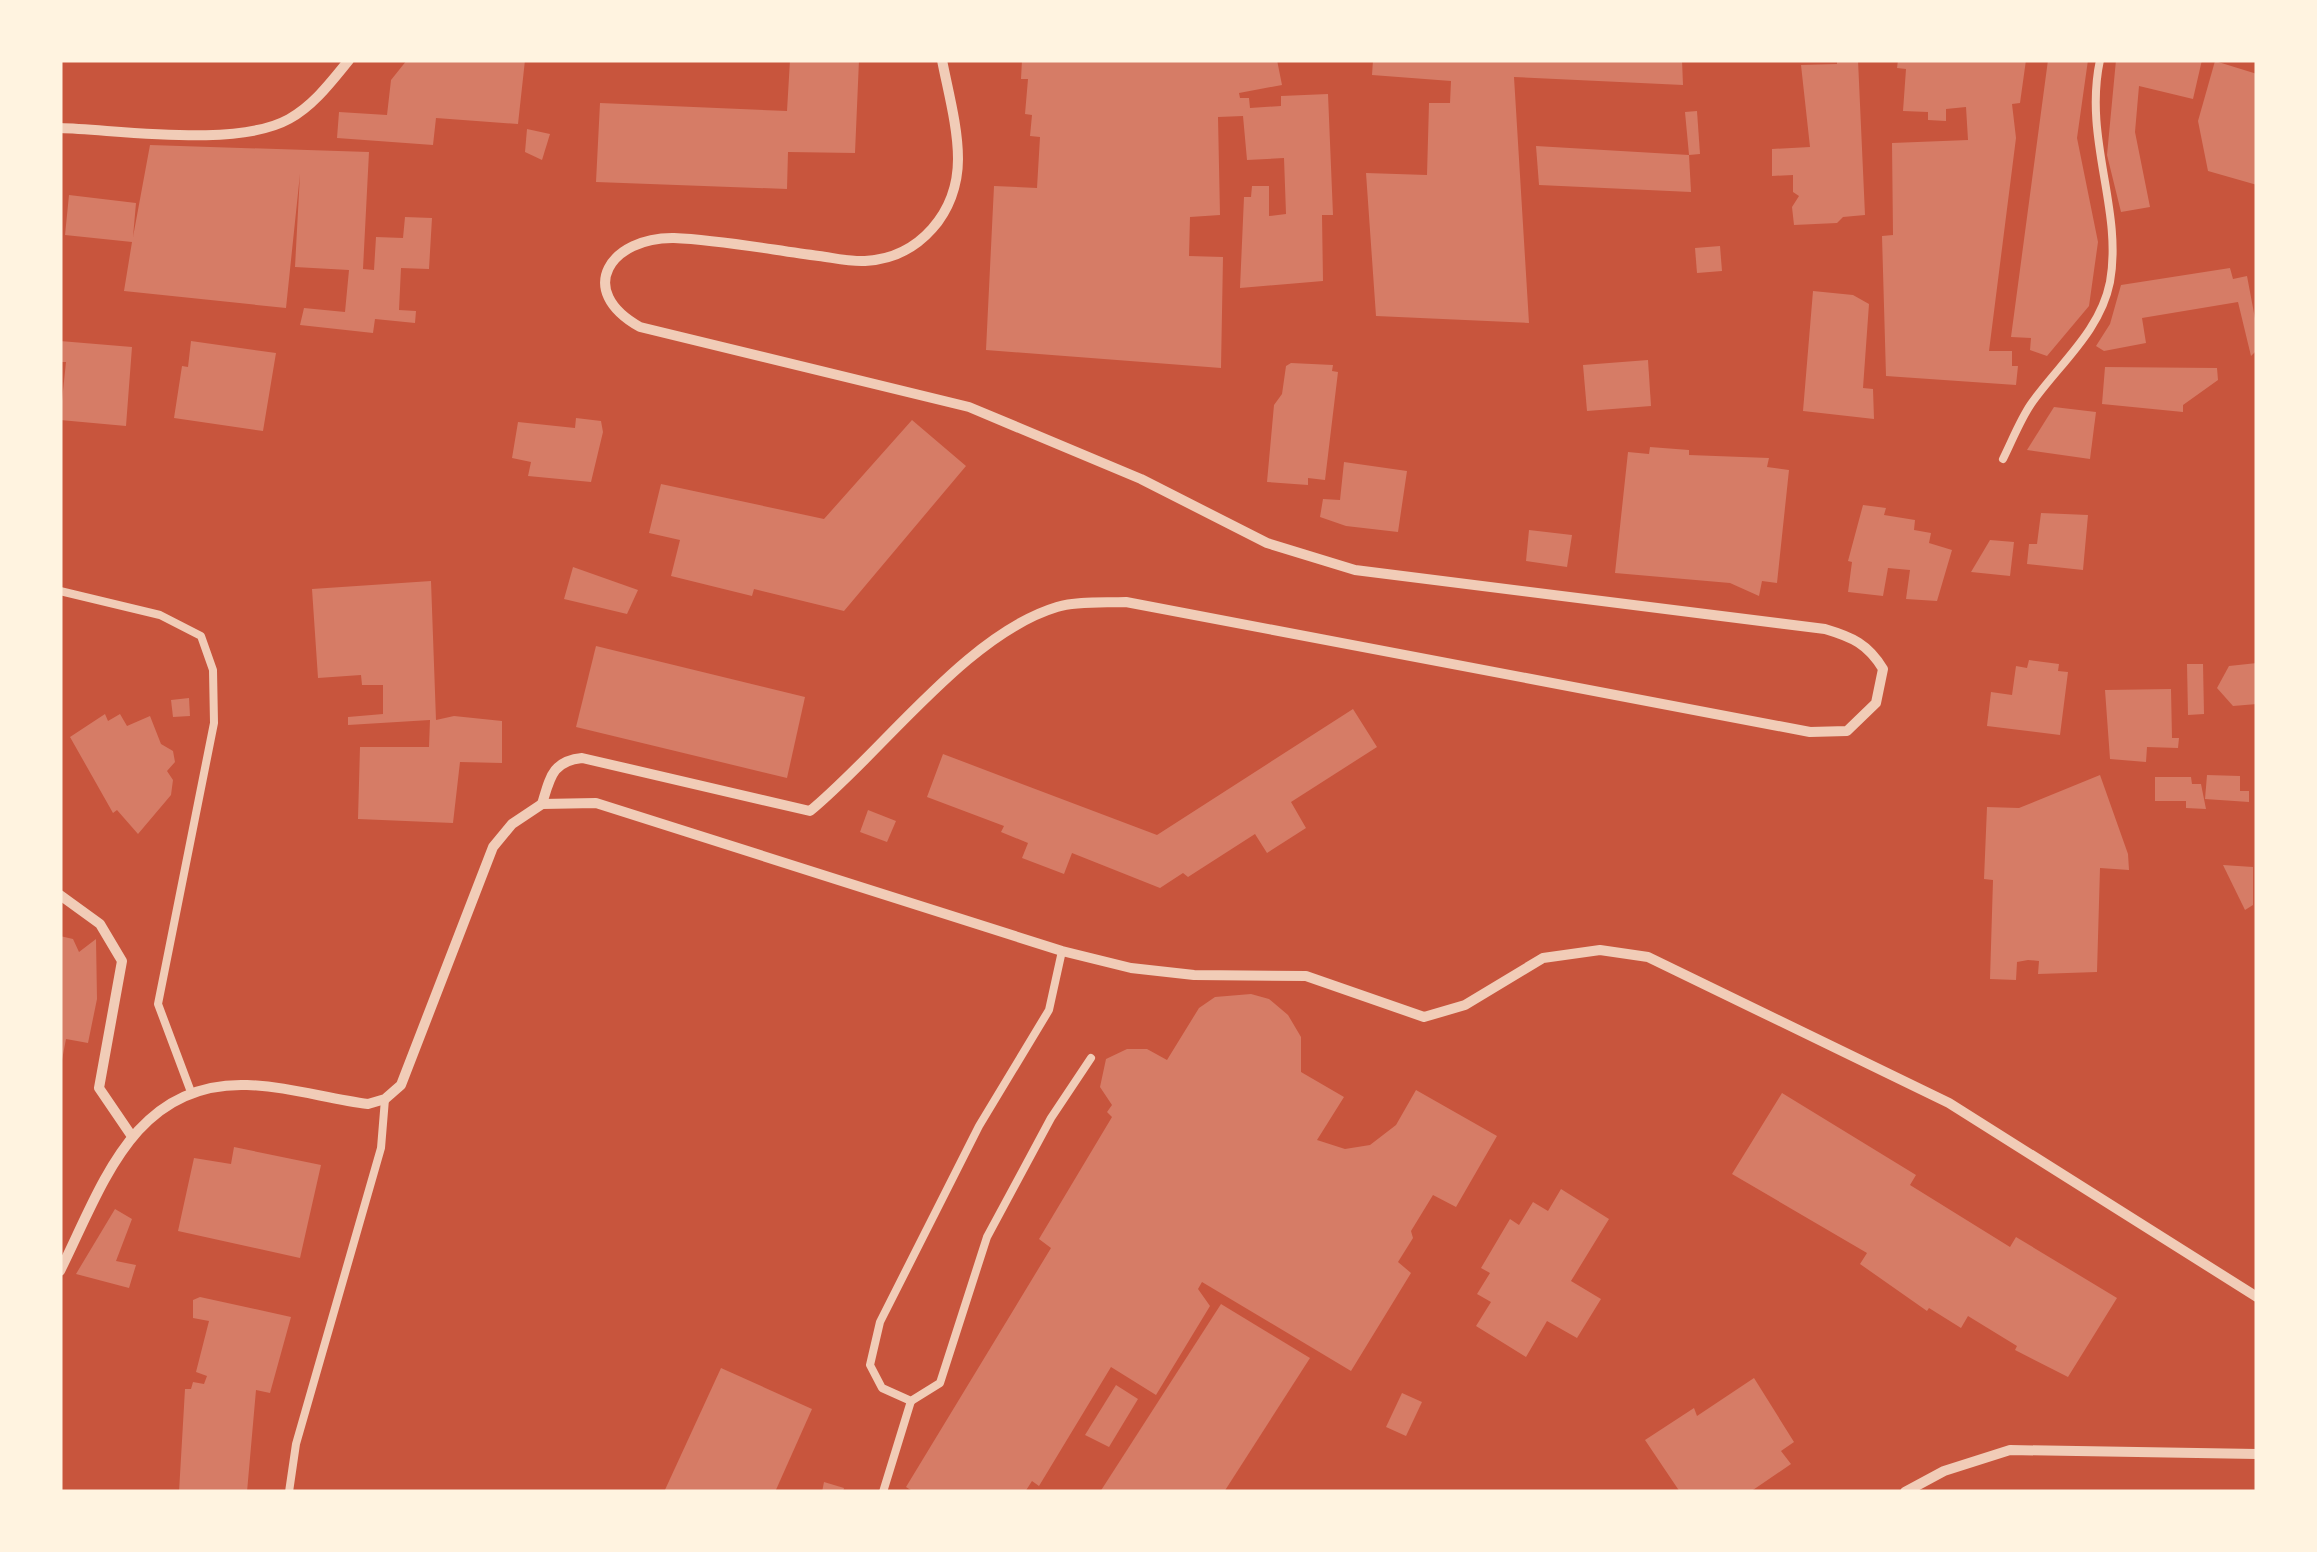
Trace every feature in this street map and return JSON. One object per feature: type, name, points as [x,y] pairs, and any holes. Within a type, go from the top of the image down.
[{"type":"street","points":[[60,128],[245,136],[288,120],[320,96],[349,60]]},
{"type":"street","points":[[542,804],[552,771],[564,759],[582,758],[810,812],[982,648],[1016,625],[1060,606],[1126,602],[1810,732],[1847,731],[1876,703],[1883,669],[1872,650],[1852,637],[1825,628],[1355,570],[1267,544],[1141,479],[969,407],[640,327],[609,304],[603,285],[612,260],[637,242],[673,238],[865,261],[904,252],[935,228],[954,193],[958,157],[942,60]]},
{"type":"street","points":[[60,1271],[131,1135],[158,1109],[191,1092],[246,1085],[368,1104],[385,1099],[401,1085],[411,1066],[493,847],[512,824],[542,804],[596,803],[1062,950],[1131,968],[1194,975],[1306,976],[1424,1017],[1465,1005],[1544,958],[1600,950],[1648,957],[1949,1103],[2257,1298]]},
{"type":"street","points":[[60,895],[100,924],[122,962],[99,1088],[131,1135]]},
{"type":"street","points":[[1904,1492],[1944,1471],[2010,1450],[2257,1454]]},
{"type":"lane","points":[[2003,459],[2030,406],[2089,334],[2109,286],[2114,247],[2095,141],[2100,60]]},
{"type":"lane","points":[[60,591],[160,615],[200,636],[213,670],[214,723],[158,1004],[191,1092]]},
{"type":"lane","points":[[911,1401],[882,1388],[870,1365],[880,1322],[978,1126],[1049,1010],[1062,950]]},
{"type":"lane","points":[[883,1492],[911,1401],[940,1383],[986,1237],[1051,1118],[1090,1058]]},
{"type":"lane","points":[[289,1492],[296,1444],[381,1148],[385,1099]]},
{"type":"building","points":[[407,60],[525,60],[518,124],[436,118],[433,145],[337,138],[339,112],[387,115],[391,80]]},
{"type":"building","points":[[790,60],[859,60],[855,153],[788,152],[787,189],[596,182],[600,103],[787,111]]},
{"type":"building","points":[[1022,60],[1277,60],[1282,85],[1239,93],[1240,98],[1249,98],[1250,108],[1281,106],[1281,96],[1328,94],[1333,215],[1322,215],[1323,281],[1240,288],[1244,197],[1251,197],[1252,186],[1269,186],[1269,216],[1286,214],[1284,158],[1247,160],[1243,116],[1218,117],[1220,215],[1190,217],[1189,256],[1223,257],[1221,368],[986,350],[994,186],[1037,188],[1040,137],[1030,136],[1032,115],[1025,114],[1028,79],[1021,79]]},
{"type":"building","points":[[1373,60],[1682,60],[1683,85],[1514,77],[1529,323],[1376,316],[1366,173],[1427,175],[1429,103],[1450,103],[1451,81],[1372,75]]},
{"type":"building","points":[[1837,60],[1858,60],[1865,215],[1843,217],[1837,223],[1794,225],[1792,207],[1799,196],[1793,192],[1793,175],[1772,176],[1772,149],[1810,147],[1801,65],[1837,64]]},
{"type":"building","points":[[1898,60],[2026,60],[2020,103],[2012,104],[2016,138],[1989,351],[2012,351],[2012,366],[2018,366],[2016,385],[1886,376],[1882,236],[1893,235],[1892,143],[1968,140],[1966,107],[1946,109],[1946,121],[1928,120],[1928,112],[1903,111],[1906,69],[1897,68]]},
{"type":"building","points":[[2048,60],[2088,60],[2077,138],[2098,242],[2089,306],[2047,356],[2030,350],[2031,338],[2011,337]]},
{"type":"building","points":[[2116,60],[2202,60],[2193,99],[2139,86],[2135,132],[2150,207],[2121,212],[2107,155]]},
{"type":"building","points":[[2215,61],[2257,74],[2257,185],[2208,171],[2198,121]]},
{"type":"building","points":[[1697,111],[1700,154],[1689,155],[1685,112]]},
{"type":"building","points":[[527,129],[550,134],[542,160],[525,152]]},
{"type":"building","points":[[150,145],[369,152],[363,269],[374,270],[376,237],[403,238],[405,217],[432,218],[429,269],[401,268],[399,310],[416,311],[415,323],[375,319],[373,333],[300,325],[304,308],[345,312],[349,270],[295,267],[300,174],[286,308],[124,291],[132,242],[65,235],[69,195],[136,203],[133,237]]},
{"type":"building","points":[[1536,146],[1689,155],[1691,192],[1539,185]]},
{"type":"building","points":[[1720,246],[1722,271],[1697,273],[1695,248]]},
{"type":"building","points":[[2230,268],[2233,279],[2247,276],[2257,329],[2257,350],[2251,356],[2238,302],[2142,318],[2146,343],[2104,351],[2096,346],[2110,324],[2121,285]]},
{"type":"building","points":[[1813,291],[1853,295],[1869,304],[1863,388],[1873,389],[1874,419],[1803,411]]},
{"type":"building","points":[[60,341],[132,347],[126,426],[60,420],[66,362],[60,362]]},
{"type":"building","points":[[191,341],[276,353],[263,431],[174,418],[182,366],[188,367]]},
{"type":"building","points":[[1648,360],[1651,406],[1587,411],[1583,365]]},
{"type":"building","points":[[1333,365],[1332,371],[1338,372],[1325,480],[1308,478],[1308,485],[1267,482],[1274,405],[1282,394],[1286,366]]},
{"type":"building","points":[[2105,367],[2217,368],[2218,380],[2183,405],[2183,412],[2102,404]]},
{"type":"building","points":[[2054,407],[2096,412],[2090,459],[2027,450]]},
{"type":"building","points":[[576,418],[601,421],[603,432],[591,482],[528,476],[531,462],[512,458],[518,422],[575,428]]},
{"type":"building","points":[[912,420],[966,466],[844,611],[754,589],[752,596],[671,576],[680,540],[649,533],[661,484],[824,519]]},
{"type":"building","points":[[1650,447],[1689,450],[1689,455],[1769,458],[1767,467],[1789,470],[1777,583],[1762,581],[1759,596],[1730,583],[1615,573],[1628,452],[1649,454]]},
{"type":"building","points":[[1344,462],[1407,471],[1398,532],[1346,526],[1320,517],[1323,499],[1340,500]]},
{"type":"building","points":[[1863,505],[1886,508],[1884,515],[1915,520],[1914,530],[1931,533],[1929,543],[1952,550],[1937,601],[1906,599],[1910,570],[1888,568],[1883,596],[1848,592],[1852,562],[1848,561]]},
{"type":"building","points":[[2041,513],[2088,515],[2083,570],[2027,564],[2029,544],[2037,544]]},
{"type":"building","points":[[1529,530],[1572,535],[1567,567],[1526,561]]},
{"type":"building","points":[[1990,540],[2014,542],[2010,576],[1971,572]]},
{"type":"building","points":[[573,567],[638,590],[627,614],[564,599]]},
{"type":"building","points":[[431,581],[436,720],[454,716],[502,721],[502,763],[460,762],[453,823],[358,819],[360,747],[429,747],[430,720],[348,725],[348,717],[383,714],[383,685],[362,685],[361,675],[318,678],[312,589]]},
{"type":"building","points":[[596,646],[805,697],[787,778],[576,727]]},
{"type":"building","points":[[2029,660],[2059,664],[2058,671],[2068,672],[2060,735],[1987,726],[1991,692],[2012,695],[2016,666],[2027,668]]},
{"type":"building","points":[[2257,663],[2257,704],[2233,706],[2217,688],[2229,666]]},
{"type":"building","points":[[2187,664],[2203,664],[2204,714],[2188,715]]},
{"type":"building","points":[[2171,689],[2172,738],[2179,738],[2178,748],[2147,747],[2146,762],[2110,759],[2105,690]]},
{"type":"building","points":[[189,698],[190,716],[173,717],[171,700]]},
{"type":"building","points":[[1353,709],[1377,747],[1291,802],[1306,828],[1267,853],[1255,834],[1188,877],[1183,873],[1160,888],[1072,853],[1064,874],[1022,858],[1028,843],[1001,832],[1004,826],[927,797],[943,754],[1157,835]]},
{"type":"building","points":[[105,714],[108,721],[120,714],[127,726],[150,716],[161,744],[173,751],[175,762],[167,771],[173,780],[171,795],[138,834],[117,810],[113,813],[70,737]]},
{"type":"building","points":[[2100,775],[2128,854],[2129,870],[2100,868],[2097,972],[2038,974],[2039,961],[2028,960],[2017,962],[2016,980],[1990,979],[1993,880],[1984,879],[1987,807],[2019,808]]},
{"type":"building","points":[[2207,775],[2240,776],[2240,791],[2249,791],[2249,802],[2205,799]]},
{"type":"building","points":[[2155,777],[2191,777],[2192,784],[2201,784],[2206,809],[2186,808],[2186,801],[2155,801]]},
{"type":"building","points":[[868,810],[896,821],[887,842],[860,832]]},
{"type":"building","points":[[2223,865],[2253,867],[2253,905],[2245,910]]},
{"type":"building","points":[[60,936],[73,939],[79,952],[96,939],[97,999],[88,1043],[66,1039],[62,1060]]},
{"type":"building","points":[[1251,994],[1269,999],[1288,1015],[1301,1037],[1301,1072],[1344,1097],[1317,1140],[1345,1149],[1370,1145],[1396,1125],[1416,1090],[1497,1136],[1456,1207],[1433,1195],[1398,1262],[1411,1273],[1351,1371],[1202,1282],[1198,1289],[1210,1306],[1156,1395],[1111,1367],[1039,1486],[1032,1481],[1025,1492],[914,1492],[906,1487],[1051,1248],[1039,1239],[1112,1117],[1107,1112],[1112,1105],[1100,1087],[1106,1059],[1127,1049],[1147,1049],[1167,1060],[1199,1008],[1215,997]]},
{"type":"building","points":[[1782,1093],[1916,1175],[1910,1185],[2010,1247],[2016,1237],[2117,1298],[2068,1377],[2015,1350],[2017,1346],[1968,1316],[1961,1328],[1929,1308],[1927,1311],[1860,1264],[1867,1253],[1732,1174]]},
{"type":"building","points":[[234,1147],[321,1165],[300,1258],[178,1231],[194,1158],[231,1164]]},
{"type":"building","points":[[1561,1189],[1609,1219],[1571,1281],[1601,1299],[1577,1338],[1547,1321],[1526,1357],[1476,1326],[1491,1302],[1477,1294],[1490,1273],[1481,1268],[1510,1219],[1519,1225],[1533,1202],[1548,1211]]},
{"type":"building","points":[[115,1209],[132,1219],[116,1261],[136,1265],[129,1288],[76,1274]]},
{"type":"building","points":[[200,1297],[291,1317],[270,1393],[256,1390],[247,1492],[179,1492],[185,1389],[191,1389],[193,1382],[204,1384],[207,1376],[196,1372],[209,1321],[193,1318],[193,1300]]},
{"type":"building","points":[[1221,1304],[1310,1358],[1224,1492],[1100,1492]]},
{"type":"building","points":[[721,1368],[812,1409],[775,1492],[664,1492]]},
{"type":"building","points":[[1754,1378],[1794,1442],[1781,1451],[1791,1464],[1750,1492],[1680,1492],[1645,1440],[1694,1408],[1697,1416]]},
{"type":"building","points":[[1116,1385],[1138,1399],[1109,1447],[1085,1435]]},
{"type":"building","points":[[1402,1393],[1422,1402],[1406,1436],[1386,1427]]},
{"type":"building","points":[[824,1482],[844,1488],[843,1492],[822,1492]]}]
